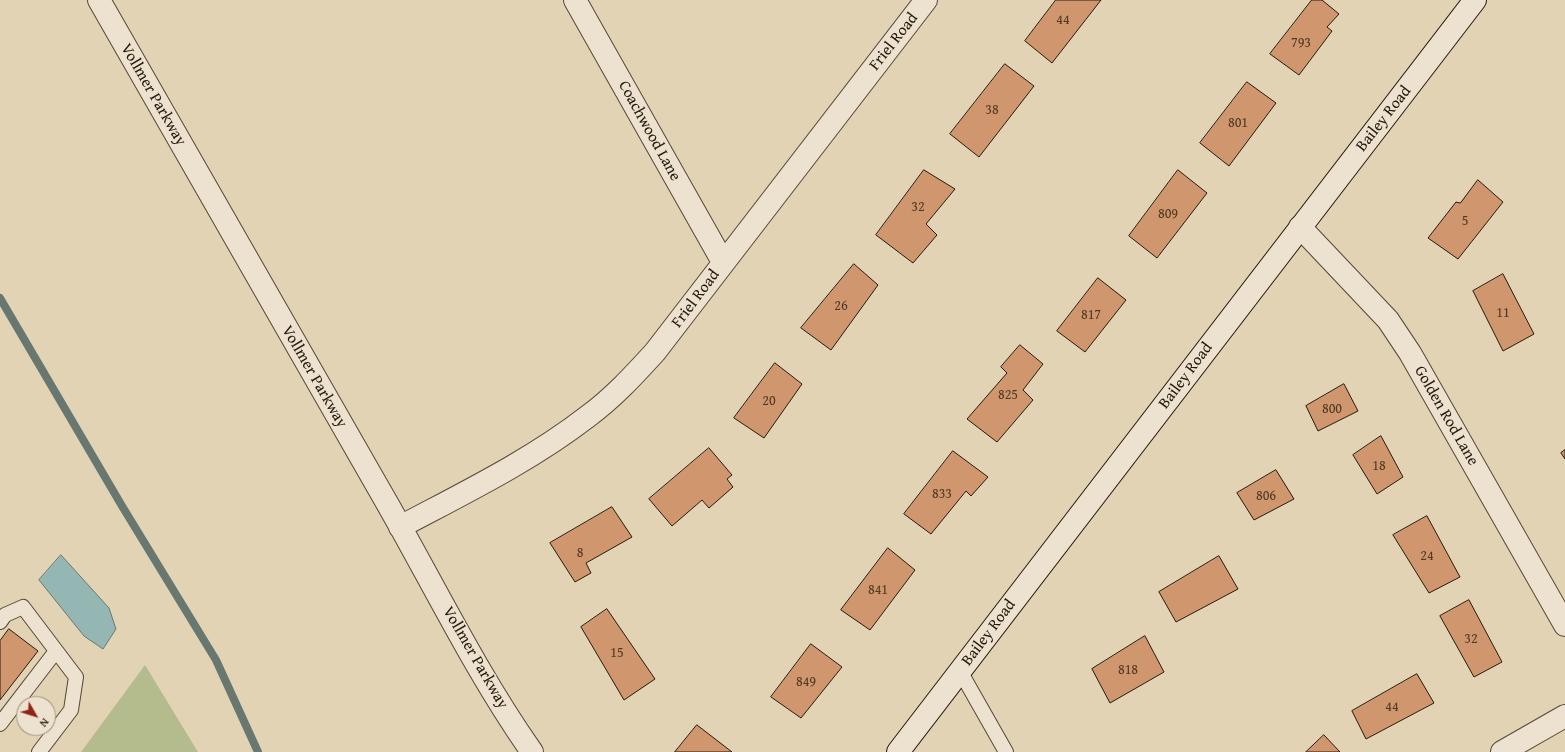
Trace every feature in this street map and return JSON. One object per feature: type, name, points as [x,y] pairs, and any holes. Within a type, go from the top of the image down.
[{"type":"street","name":"Vollmer Parkway","points":[[99,0],[512,724],[532,752]]},
{"type":"street","name":"Coachwood Lane","points":[[575,0],[724,262]]},
{"type":"street","name":"Friel Road","points":[[400,526],[548,445],[588,417],[628,382],[655,352],[926,0]]},
{"type":"street","name":"Bailey Road","points":[[898,752],[1475,0]]},
{"type":"street","name":"Golden Rod Lane","points":[[1300,227],[1388,320],[1410,353],[1565,625]]},
{"type":"street","points":[[1502,752],[1565,716]]},
{"type":"lane","points":[[0,622],[5,615],[23,607],[76,677],[71,710],[39,752]]},
{"type":"lane","points":[[0,724],[56,651]]},
{"type":"lane","points":[[960,671],[1006,752]]},
{"type":"green space","points":[[145,665],[198,752],[81,752]]},
{"type":"water","points":[[61,555],[109,608],[116,629],[103,649],[84,636],[39,580]]},
{"type":"building","points":[[1056,0],[1101,0],[1052,63],[1025,41]]},
{"type":"building","points":[[1312,0],[1322,0],[1339,14],[1327,27],[1332,31],[1299,75],[1270,54]]},
{"type":"building","points":[[1005,64],[1034,86],[979,157],[950,134]]},
{"type":"building","points":[[1247,82],[1276,103],[1229,166],[1200,143]]},
{"type":"building","points":[[924,170],[955,189],[926,224],[937,235],[913,263],[876,235]]},
{"type":"building","points":[[1178,170],[1207,193],[1157,258],[1129,236]]},
{"type":"building","points":[[1478,180],[1503,202],[1458,259],[1428,238],[1456,202],[1460,203]]},
{"type":"building","points":[[854,264],[878,285],[831,350],[801,328]]},
{"type":"building","points":[[1503,274],[1534,334],[1503,351],[1473,291]]},
{"type":"building","points":[[1098,278],[1126,300],[1085,352],[1057,331]]},
{"type":"building","points":[[1020,345],[1043,364],[1023,390],[1033,400],[997,442],[967,419],[1007,373],[1001,367]]},
{"type":"building","points":[[775,363],[802,384],[764,438],[734,418]]},
{"type":"building","points":[[1344,384],[1358,411],[1318,431],[1306,406]]},
{"type":"building","points":[[1381,436],[1403,477],[1377,494],[1353,455]]},
{"type":"building","points":[[709,448],[732,475],[727,479],[733,487],[709,508],[702,500],[672,526],[649,499]]},
{"type":"building","points":[[1565,450],[1565,459],[1561,453]]},
{"type":"building","points":[[953,451],[988,477],[971,496],[966,491],[931,534],[904,514]]},
{"type":"building","points":[[1276,470],[1294,499],[1254,520],[1237,493]]},
{"type":"building","points":[[612,507],[632,537],[586,563],[591,573],[575,582],[550,543]]},
{"type":"building","points":[[1427,516],[1460,577],[1429,593],[1393,535]]},
{"type":"building","points":[[888,548],[915,570],[870,630],[841,610]]},
{"type":"building","points":[[1219,556],[1238,589],[1176,622],[1159,592]]},
{"type":"building","points":[[1469,600],[1502,662],[1474,677],[1440,616]]},
{"type":"building","points":[[607,609],[655,679],[624,700],[581,627]]},
{"type":"building","points":[[9,629],[38,651],[0,700],[0,641]]},
{"type":"building","points":[[1145,636],[1164,672],[1110,703],[1092,669]]},
{"type":"building","points":[[811,644],[842,667],[801,718],[771,697]]},
{"type":"building","points":[[1417,674],[1434,703],[1366,739],[1352,711]]},
{"type":"building","points":[[697,725],[732,752],[675,752]]},
{"type":"building","points":[[1324,735],[1340,752],[1306,752]]},
{"type":"waterway","points":[[0,298],[122,506],[216,660],[258,752]]}]
